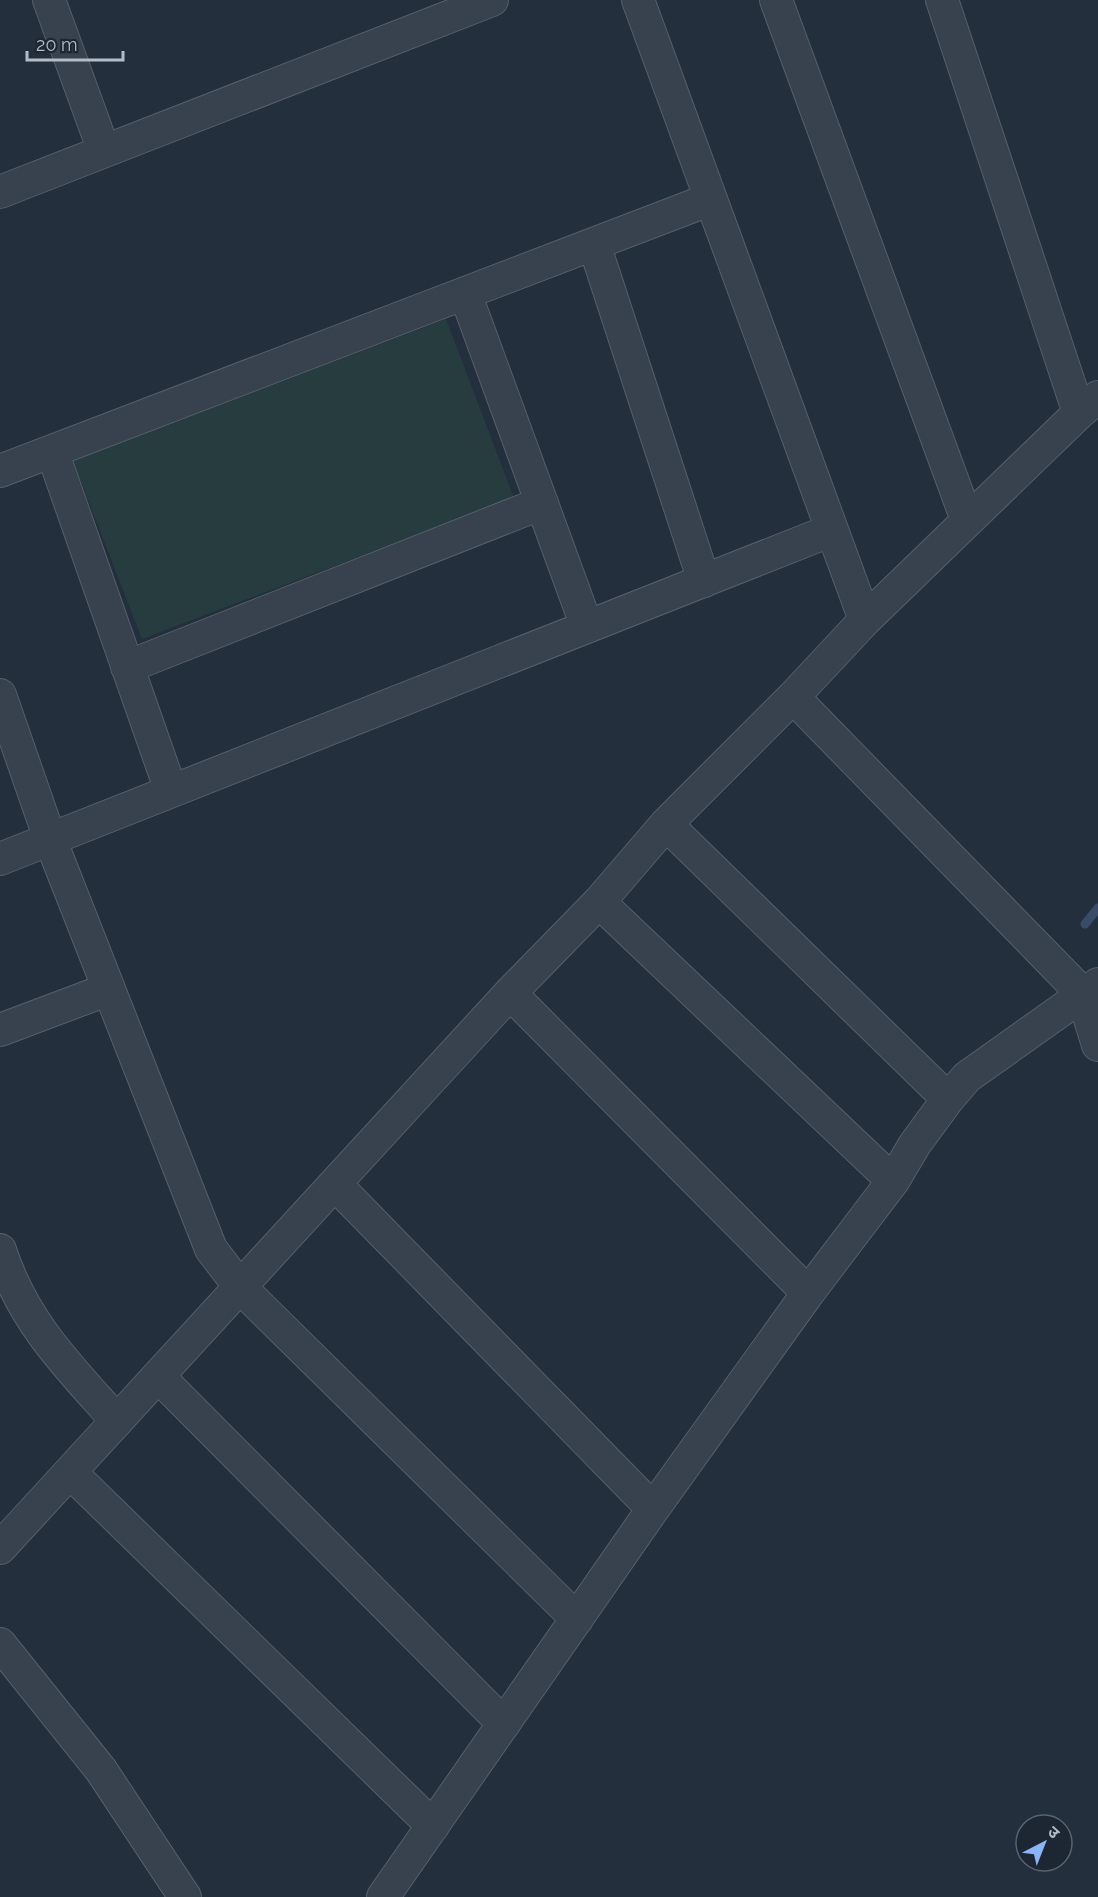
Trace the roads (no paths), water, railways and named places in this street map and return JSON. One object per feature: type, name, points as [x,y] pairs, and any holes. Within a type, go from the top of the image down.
[{"type":"street","points":[[49,0],[104,152]]},
{"type":"street","points":[[0,192],[492,0]]},
{"type":"street","points":[[638,0],[865,620]]},
{"type":"street","points":[[776,0],[967,520]]},
{"type":"street","points":[[0,1548],[510,993],[599,902],[666,824],[793,697],[865,620],[1088,405],[942,0]]},
{"type":"street","points":[[0,471],[711,199]]},
{"type":"street","points":[[594,244],[704,581]]},
{"type":"street","points":[[465,293],[587,627]]},
{"type":"street","points":[[52,451],[171,791]]},
{"type":"street","points":[[127,667],[542,503]]},
{"type":"street","points":[[0,859],[832,530]]},
{"type":"street","points":[[0,695],[50,839],[211,1249],[240,1287],[577,1619]]},
{"type":"street","points":[[793,697],[1090,988],[1098,1045]]},
{"type":"street","points":[[666,824],[948,1099]]},
{"type":"street","points":[[599,902],[893,1181]]},
{"type":"street","points":[[383,1897],[653,1509],[808,1293],[893,1181],[915,1144],[948,1099],[967,1077],[1090,988]]},
{"type":"street","points":[[0,1030],[109,989]]},
{"type":"street","points":[[510,993],[808,1293]]},
{"type":"street","points":[[335,1184],[653,1509]]},
{"type":"street","points":[[0,1250],[10,1280],[46,1341],[117,1421]]},
{"type":"street","points":[[158,1376],[504,1724]]},
{"type":"street","points":[[70,1472],[433,1826]]},
{"type":"street","points":[[0,1644],[101,1770],[173,1891]]},
{"type":"waterway","points":[[1085,924],[1098,908]]}]
